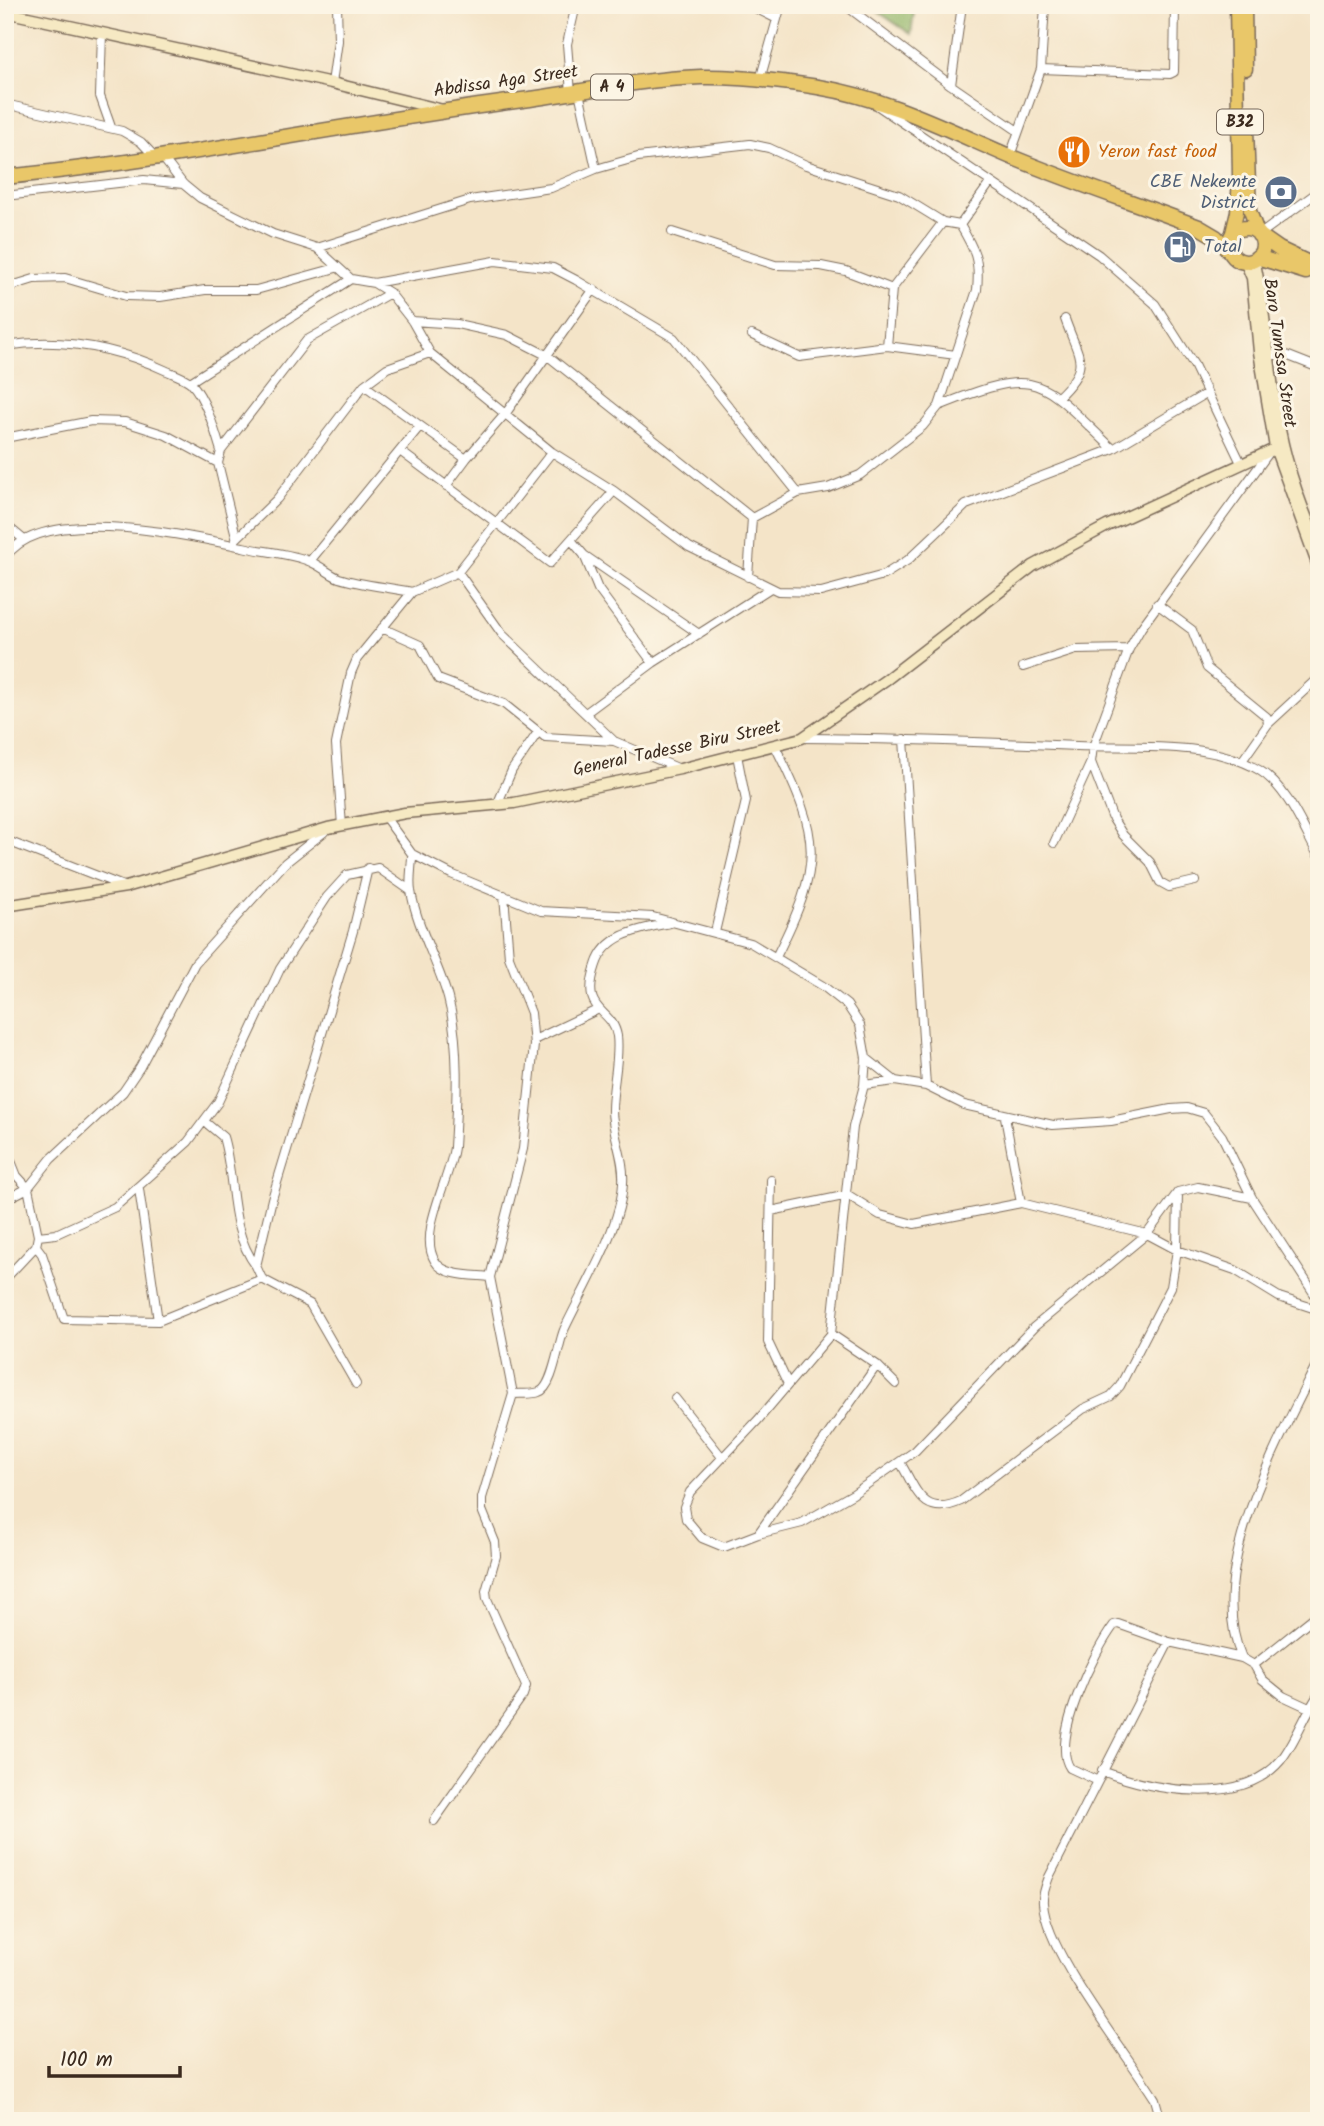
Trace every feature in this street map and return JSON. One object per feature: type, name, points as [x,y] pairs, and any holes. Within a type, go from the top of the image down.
[{"type":"highway","name":"Abdissa Aga Street","points":[[5,177],[159,158],[443,110],[688,78],[760,80],[818,87],[926,118],[1010,156],[1199,227]]},
{"type":"highway","name":"A 4","points":[[1199,227],[1236,231]]},
{"type":"highway","name":"A 4","points":[[1199,227],[1216,237],[1231,253]]},
{"type":"highway","points":[[1236,231],[1259,235],[1279,249],[1319,268]]},
{"type":"highway","name":"B32","points":[[1231,253],[1236,231]]},
{"type":"highway","name":"B32","points":[[1252,259],[1262,246],[1259,235]]},
{"type":"highway","points":[[1231,253],[1319,277]]},
{"type":"main road","name":"B32","points":[[1236,5],[1243,118]]},
{"type":"main road","name":"B32","points":[[1236,231],[1243,161],[1245,5]]},
{"type":"main road","name":"B32","points":[[1243,161],[1250,211],[1259,235]]},
{"type":"street","points":[[332,83],[338,41],[337,5]]},
{"type":"street","points":[[576,5],[567,44],[575,93],[596,169]]},
{"type":"street","points":[[749,5],[775,18]]},
{"type":"street","points":[[760,80],[775,18],[781,5]]},
{"type":"street","points":[[845,5],[951,85],[1018,131]]},
{"type":"street","points":[[951,85],[962,5]]},
{"type":"street","points":[[1010,156],[1041,69],[1045,5]]},
{"type":"street","points":[[1041,69],[1170,74],[1174,72],[1176,62],[1175,5]]},
{"type":"street","points":[[8,10],[443,110]]},
{"type":"street","points":[[102,33],[100,96],[111,127]]},
{"type":"street","points":[[866,99],[1099,255],[1155,304],[1182,344],[1241,463]]},
{"type":"street","points":[[5,104],[111,127],[132,135],[200,198],[273,234],[317,248],[351,279],[374,283],[476,263],[515,261],[553,268],[594,289],[674,338],[798,493]]},
{"type":"street","points":[[317,248],[470,200],[551,188],[596,169],[638,157],[750,144],[769,148],[806,165],[899,195],[943,222],[960,225]]},
{"type":"street","points":[[5,196],[144,180],[183,184]]},
{"type":"street","points":[[960,225],[990,183]]},
{"type":"street","points":[[1259,235],[1319,191]]},
{"type":"street","points":[[887,346],[892,289],[943,222]]},
{"type":"street","points":[[752,518],[798,493],[828,488],[860,475],[916,432],[939,406],[977,290],[979,273],[979,259],[960,225]]},
{"type":"street","points":[[672,232],[775,265],[821,266],[846,271],[892,289]]},
{"type":"street","name":"Baro Tumssa Street","points":[[1252,259],[1265,308],[1276,447],[1319,548]]},
{"type":"street","name":"Baro Tumssa Street","points":[[1252,259],[1259,352],[1276,447],[1319,569]]},
{"type":"street","points":[[5,288],[34,279],[65,278],[126,296],[160,297],[205,290],[256,290],[336,268]]},
{"type":"street","points":[[190,382],[351,279]]},
{"type":"street","points":[[374,283],[390,293],[412,321],[430,353],[552,452],[614,491],[689,547],[769,589],[794,593],[821,592],[884,575],[908,560],[955,514],[973,501],[1113,449],[1207,393]]},
{"type":"street","points":[[446,486],[506,414],[594,289]]},
{"type":"street","points":[[236,546],[236,536],[218,463],[221,451],[307,340],[390,293]]},
{"type":"street","points":[[1058,397],[1078,377],[1081,367],[1065,319]]},
{"type":"street","points":[[412,321],[457,324],[507,335],[548,356],[752,518]]},
{"type":"street","points":[[752,335],[799,357],[887,346],[956,355]]},
{"type":"street","points":[[5,346],[34,342],[96,346],[128,355],[190,382],[212,422],[221,451]]},
{"type":"street","points":[[236,536],[262,517],[364,385],[387,368],[430,353]]},
{"type":"street","points":[[1269,355],[1286,355],[1319,368]]},
{"type":"street","points":[[939,406],[994,384],[1036,384],[1058,397],[1113,449]]},
{"type":"street","points":[[364,385],[466,459]]},
{"type":"street","points":[[5,438],[91,421],[125,422],[154,430],[218,463]]},
{"type":"street","points":[[310,561],[420,426]]},
{"type":"street","points":[[1055,843],[1091,762],[1093,747],[1129,649],[1157,604],[1276,447]]},
{"type":"street","name":"General Tadesse Biru Street","points":[[5,906],[126,887],[328,828],[385,817],[497,805],[680,769],[802,738],[887,679],[1033,566],[1076,541],[1276,447]]},
{"type":"street","points":[[400,451],[550,563],[614,491]]},
{"type":"street","points":[[342,826],[337,733],[351,673],[357,659],[412,592],[457,572],[552,452]]},
{"type":"street","points":[[748,577],[752,518]]},
{"type":"street","points":[[5,524],[23,539]]},
{"type":"street","points":[[5,558],[15,544],[23,539],[54,531],[118,527],[187,534],[310,561],[338,577],[412,592]]},
{"type":"street","points":[[572,541],[584,555],[699,634]]},
{"type":"street","points":[[584,555],[598,589],[653,663]]},
{"type":"street","points":[[457,572],[502,634],[587,712],[614,741]]},
{"type":"street","points":[[587,712],[653,663],[769,589]]},
{"type":"street","points":[[1157,604],[1192,629],[1207,668],[1263,712],[1268,724]]},
{"type":"street","points":[[382,628],[420,645],[438,679],[504,704],[538,732],[553,739],[614,741],[680,769]]},
{"type":"street","points":[[1023,667],[1076,650],[1129,649]]},
{"type":"street","points":[[1242,761],[1268,724],[1319,677]]},
{"type":"street","points":[[497,805],[512,770],[538,732]]},
{"type":"street","points":[[802,738],[904,739],[1193,751],[1242,761],[1263,772],[1286,797],[1319,857]]},
{"type":"street","points":[[904,739],[926,1086]]},
{"type":"street","points":[[775,746],[805,809],[813,857],[803,901],[776,957]]},
{"type":"street","points":[[715,932],[746,801],[737,755]]},
{"type":"street","points":[[1091,762],[1113,819],[1123,835],[1150,862],[1160,882],[1169,887],[1195,881]]},
{"type":"street","points":[[385,817],[412,854],[552,913],[653,917],[737,937],[823,986],[847,1005],[860,1025],[866,1058],[864,1085],[855,1115],[831,1334],[758,1420],[721,1456],[690,1492],[684,1507],[686,1519],[702,1538],[724,1547],[758,1534],[802,1523],[901,1462],[938,1428],[1034,1327],[1147,1234],[1178,1192],[1198,1187],[1252,1198]]},
{"type":"street","points":[[5,1200],[28,1188],[51,1159],[123,1092],[140,1067],[189,972],[204,952],[285,863],[328,828]]},
{"type":"street","points":[[5,839],[126,887]]},
{"type":"street","points":[[412,854],[411,891],[447,997],[454,1038],[453,1150],[432,1219],[434,1261],[442,1267],[465,1275],[490,1277]]},
{"type":"street","points":[[38,1236],[56,1234],[93,1219],[139,1189],[205,1122],[231,1078],[289,954],[338,882],[347,875],[368,868],[378,868],[411,891]]},
{"type":"street","points":[[256,1266],[272,1199],[353,931],[368,868]]},
{"type":"street","points":[[434,1821],[523,1695],[526,1686],[486,1591],[496,1556],[495,1542],[482,1510],[482,1498],[513,1394],[490,1277],[523,1149],[533,1076],[534,1040],[531,1013],[509,957],[504,895]]},
{"type":"street","points":[[513,1394],[541,1392],[548,1386],[559,1342],[612,1226],[621,1196],[623,1171],[612,1120],[616,1033],[608,1019],[597,1010],[591,983],[596,963],[605,948],[632,931],[673,922]]},
{"type":"street","points":[[534,1040],[597,1010]]},
{"type":"street","points":[[866,1058],[895,1081]]},
{"type":"street","points":[[864,1085],[895,1081],[926,1086],[964,1105],[1005,1117],[1070,1125],[1171,1109],[1187,1108],[1204,1113],[1222,1136],[1252,1198],[1319,1301]]},
{"type":"street","points":[[1005,1117],[1021,1203]]},
{"type":"street","points":[[205,1122],[223,1138],[233,1206],[248,1256],[262,1279],[310,1304],[356,1384]]},
{"type":"street","points":[[5,1146],[17,1176],[28,1188],[38,1236],[36,1246],[5,1279]]},
{"type":"street","points":[[771,1180],[768,1342],[788,1384]]},
{"type":"street","points":[[139,1189],[158,1321]]},
{"type":"street","points":[[901,1462],[922,1500],[933,1507],[947,1507],[961,1501],[1083,1409],[1111,1396],[1120,1386],[1171,1287],[1177,1250],[1178,1192]]},
{"type":"street","points":[[771,1211],[848,1195],[880,1214],[914,1224],[1021,1203],[1147,1234],[1177,1250],[1234,1270],[1264,1290],[1319,1310]]},
{"type":"street","points":[[36,1246],[42,1254],[64,1319],[158,1321],[262,1279]]},
{"type":"street","points":[[831,1334],[877,1365],[896,1384]]},
{"type":"street","points":[[1242,1658],[1234,1634],[1232,1610],[1233,1578],[1242,1536],[1257,1491],[1319,1359]]},
{"type":"street","points":[[758,1534],[877,1365]]},
{"type":"street","points":[[675,1398],[721,1456]]},
{"type":"street","points":[[1254,1665],[1319,1613]]},
{"type":"street","points":[[1098,1780],[1070,1768],[1064,1752],[1076,1698],[1111,1629],[1118,1623],[1169,1642],[1242,1658],[1254,1665],[1262,1679],[1271,1687],[1309,1708]]},
{"type":"street","points":[[1161,2121],[1155,2099],[1067,1965],[1048,1931],[1042,1901],[1049,1877],[1169,1642]]},
{"type":"street","points":[[1102,1771],[1133,1783],[1161,1788],[1216,1790],[1246,1783],[1272,1769],[1282,1758],[1319,1695]]},
{"type":"green space","points":[[869,5],[915,5],[911,34],[874,9]]},
{"type":"place","name":"Yeron fast food","points":[[1074,152]]},
{"type":"place","name":"CBE Nekemte District","points":[[1281,192]]},
{"type":"place","name":"Total","points":[[1180,247]]}]
